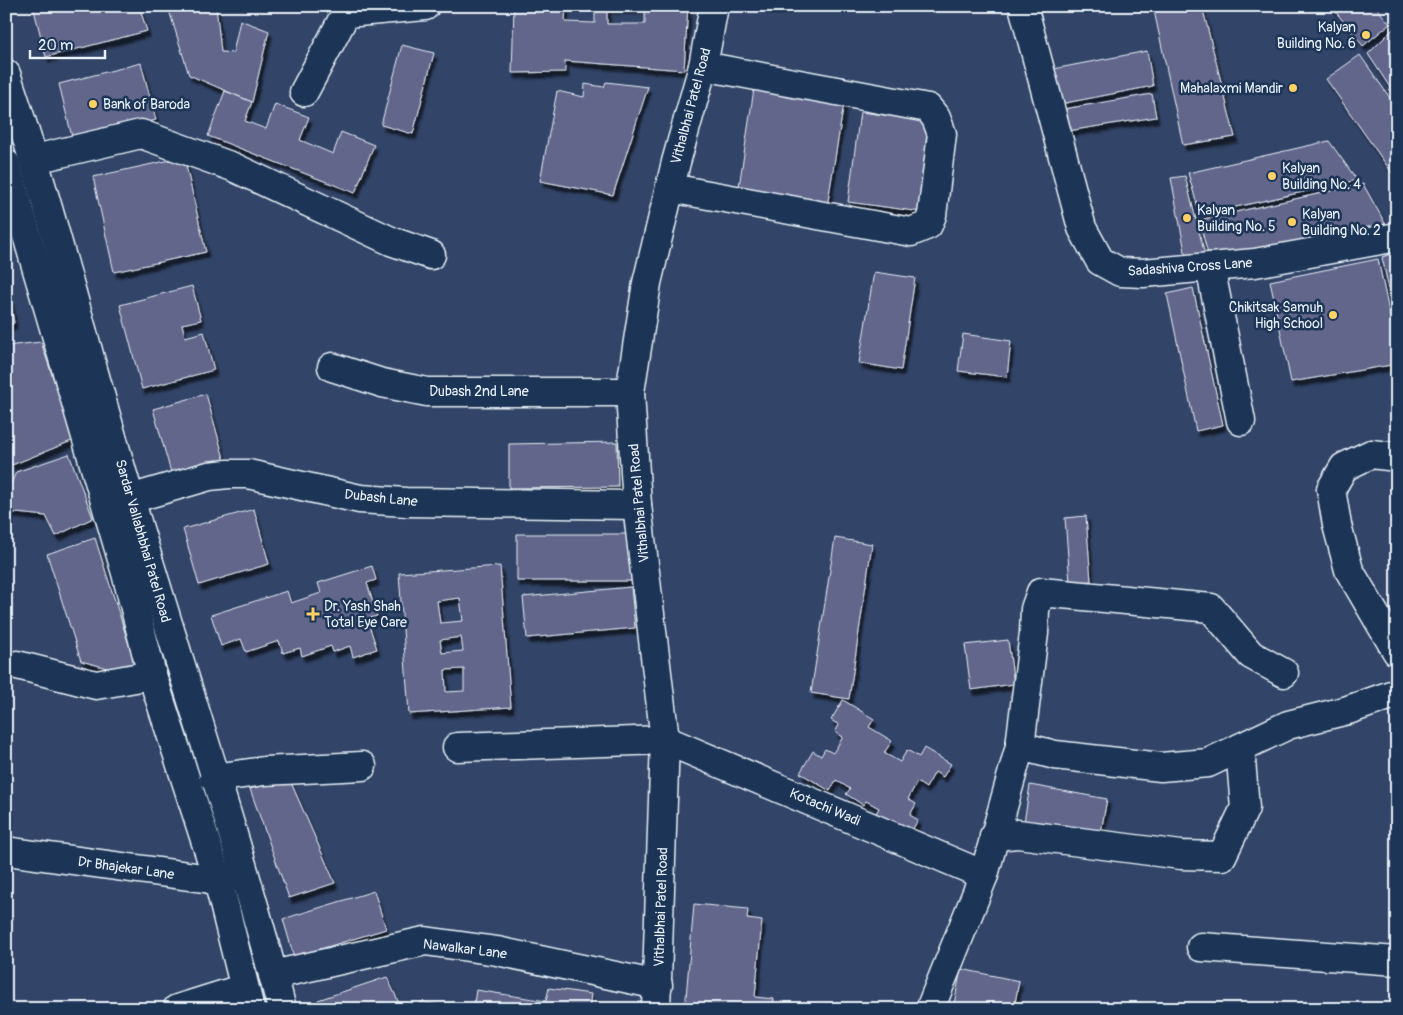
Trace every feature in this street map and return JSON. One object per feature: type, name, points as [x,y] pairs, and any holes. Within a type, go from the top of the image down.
[{"type":"street","points":[[304,92],[346,9],[425,6]]},
{"type":"street","name":"Vithalbhai Patel Road","points":[[657,997],[665,740],[637,505],[630,392],[647,283],[703,66],[714,6]]},
{"type":"street","name":"Sadashiva Cross Lane","points":[[1023,6],[1082,228],[1100,261],[1120,272],[1143,273],[1255,262],[1397,237]]},
{"type":"street","points":[[670,188],[911,232],[928,225],[932,215],[942,134],[936,118],[928,108],[703,66]]},
{"type":"street","name":"Sardar Vallabhbhai Patel Road","points":[[6,74],[35,159],[130,499],[214,778],[245,873],[282,1009]]},
{"type":"street","points":[[35,159],[141,134],[233,167],[391,241],[431,255]]},
{"type":"street","name":"Sardar Vallabhbhai Patel Road","points":[[6,164],[123,564],[152,675],[218,880],[247,998]]},
{"type":"street","points":[[1210,267],[1241,421]]},
{"type":"street","name":"Dubash 2nd Lane","points":[[332,367],[382,383],[427,392],[630,392]]},
{"type":"street","points":[[1397,457],[1371,454],[1344,467],[1331,489],[1337,525],[1350,570],[1397,652]]},
{"type":"street","name":"Dubash Lane","points":[[130,499],[209,476],[248,474],[360,499],[406,502],[637,505]]},
{"type":"street","points":[[930,1009],[984,875],[1020,746],[1034,633],[1035,609],[1041,592],[1211,608],[1251,656],[1284,674]]},
{"type":"street","points":[[17,664],[96,685],[152,675]]},
{"type":"street","points":[[1020,746],[1055,755],[1161,767],[1208,763],[1288,725],[1348,710],[1397,692]]},
{"type":"street","points":[[457,747],[665,740]]},
{"type":"street","name":"Kotachi Wadi","points":[[665,740],[984,875]]},
{"type":"street","points":[[994,836],[1018,834],[1180,855],[1222,856],[1245,808],[1240,748]]},
{"type":"street","points":[[214,778],[264,771],[362,766]]},
{"type":"street","name":"Dr Bhajekar Lane","points":[[6,851],[218,880],[245,873]]},
{"type":"street","name":"Nawalkar Lane","points":[[273,975],[426,941],[497,952],[657,997]]},
{"type":"street","points":[[1201,947],[1397,961]]},
{"type":"street","points":[[177,1009],[203,1002],[247,998]]},
{"type":"building","points":[[33,6],[139,6],[147,31],[46,57]]},
{"type":"building","points":[[216,6],[221,52],[233,53],[240,20],[269,31],[252,102],[189,75],[168,7]]},
{"type":"building","points":[[514,6],[566,6],[565,22],[595,23],[595,7],[586,6],[688,6],[684,70],[565,61],[566,72],[512,73]],"holes":[[[607,8],[645,8],[645,24],[607,24]]]},
{"type":"building","points":[[1153,6],[1202,6],[1235,137],[1183,145]]},
{"type":"building","name":"Kalyan Building No. 6","points":[[1331,6],[1375,6],[1390,24],[1363,46]]},
{"type":"building","points":[[1395,27],[1397,29],[1397,98],[1368,54]]},
{"type":"building","points":[[402,45],[434,53],[413,134],[381,125]]},
{"type":"building","points":[[1147,51],[1153,86],[1050,106],[1043,71]]},
{"type":"building","points":[[1360,55],[1397,108],[1397,180],[1326,79]]},
{"type":"building","points":[[141,63],[156,120],[73,141],[59,84]]},
{"type":"building","points":[[606,82],[648,87],[613,195],[540,181],[557,91],[584,97],[585,84],[604,87]]},
{"type":"building","points":[[754,89],[844,103],[827,207],[738,193]]},
{"type":"building","points":[[225,91],[252,102],[245,121],[266,129],[275,104],[309,117],[300,140],[333,154],[341,132],[374,145],[355,193],[208,136]]},
{"type":"building","points":[[1152,94],[1156,117],[1068,131],[1064,109]]},
{"type":"building","points":[[860,112],[934,121],[922,212],[848,202]]},
{"type":"building","name":"Kalyan Building No. 4","points":[[1329,141],[1357,180],[1200,215],[1188,173]]},
{"type":"building","points":[[184,157],[206,252],[114,272],[93,177]]},
{"type":"building","name":"Kalyan Building No. 5","points":[[1185,176],[1206,259],[1187,262],[1171,178]]},
{"type":"building","name":"Kalyan Building No. 2","points":[[1363,184],[1386,225],[1209,258],[1199,220]]},
{"type":"building","points":[[1397,252],[1397,326],[1382,257]]},
{"type":"building","name":"Chikitsak Samuh High School","points":[[1378,259],[1397,350],[1397,364],[1291,382],[1270,281]]},
{"type":"building","points":[[874,272],[915,278],[901,370],[859,363]]},
{"type":"building","points":[[6,277],[14,323],[6,327]]},
{"type":"building","points":[[192,286],[201,320],[182,324],[185,337],[204,332],[214,370],[142,389],[120,305]]},
{"type":"building","points":[[1193,288],[1223,425],[1196,431],[1167,294]]},
{"type":"building","points":[[963,334],[1011,341],[1007,377],[958,371]]},
{"type":"building","points":[[41,342],[74,440],[12,465],[6,450],[6,416],[11,401],[6,370],[6,346]]},
{"type":"building","points":[[206,394],[225,462],[172,476],[153,409]]},
{"type":"building","points":[[617,442],[618,487],[509,488],[509,444]]},
{"type":"building","points":[[69,454],[93,518],[56,536],[46,516],[6,512],[6,496],[16,472]]},
{"type":"building","points":[[254,509],[269,564],[199,585],[183,529]]},
{"type":"building","points":[[1086,516],[1091,581],[1070,583],[1065,518]]},
{"type":"building","points":[[517,534],[631,534],[632,581],[517,581]]},
{"type":"building","points":[[95,538],[137,670],[126,673],[81,661],[47,554]]},
{"type":"building","points":[[835,538],[872,544],[849,699],[811,693]]},
{"type":"building","points":[[372,566],[376,580],[367,583],[377,616],[367,619],[377,649],[353,657],[350,646],[333,652],[331,646],[302,656],[300,648],[283,653],[279,641],[246,652],[241,639],[221,646],[211,615],[287,591],[291,603],[321,593],[318,583]]},
{"type":"building","points":[[500,566],[511,707],[409,714],[399,573]],"holes":[[[460,598],[463,621],[440,623],[437,601]],[[461,637],[463,651],[442,653],[440,640]],[[464,669],[464,691],[446,692],[445,670]]]},
{"type":"building","points":[[631,587],[635,628],[527,638],[523,597]]},
{"type":"building","points":[[1008,640],[1014,684],[971,690],[965,645]]},
{"type":"building","points":[[843,700],[874,719],[869,727],[892,741],[884,753],[900,762],[907,750],[919,757],[924,748],[951,764],[943,777],[935,772],[926,788],[917,782],[908,799],[916,804],[910,815],[918,820],[908,837],[874,817],[879,808],[866,801],[863,805],[846,794],[850,789],[836,780],[830,791],[800,773],[813,751],[821,756],[825,749],[833,753],[843,737],[835,732],[839,725],[831,720]]},
{"type":"building","points":[[289,778],[335,883],[289,898],[250,789]]},
{"type":"building","points":[[1030,785],[1107,799],[1099,843],[1023,829]]},
{"type":"building","points":[[374,891],[386,929],[294,957],[283,919]]},
{"type":"building","points":[[694,904],[748,909],[747,919],[762,921],[755,997],[774,999],[773,1009],[685,1009]]},
{"type":"building","points":[[961,969],[1019,981],[1014,1009],[978,1009],[954,1004]]},
{"type":"building","points":[[387,977],[400,1005],[390,1009],[322,1009],[318,1000]]},
{"type":"building","points":[[549,988],[591,994],[589,1009],[473,1009],[476,990],[546,1001]]},
{"type":"building","points":[[421,1002],[462,1009],[420,1009]]},
{"type":"place","name":"Kalyan Building No. 6","points":[[1366,35]]},
{"type":"place","name":"Mahalaxmi Mandir","points":[[1293,88]]},
{"type":"place","name":"Bank of Baroda","points":[[93,104]]},
{"type":"place","name":"Kalyan Building No. 4","points":[[1272,176]]},
{"type":"place","name":"Kalyan Building No. 5","points":[[1187,218]]},
{"type":"place","name":"Kalyan Building No. 2","points":[[1292,222]]},
{"type":"place","name":"Chikitsak Samuh High School","points":[[1333,315]]},
{"type":"place","name":"Dr. Yash Shah Total Eye Care","points":[[313,614]]}]
